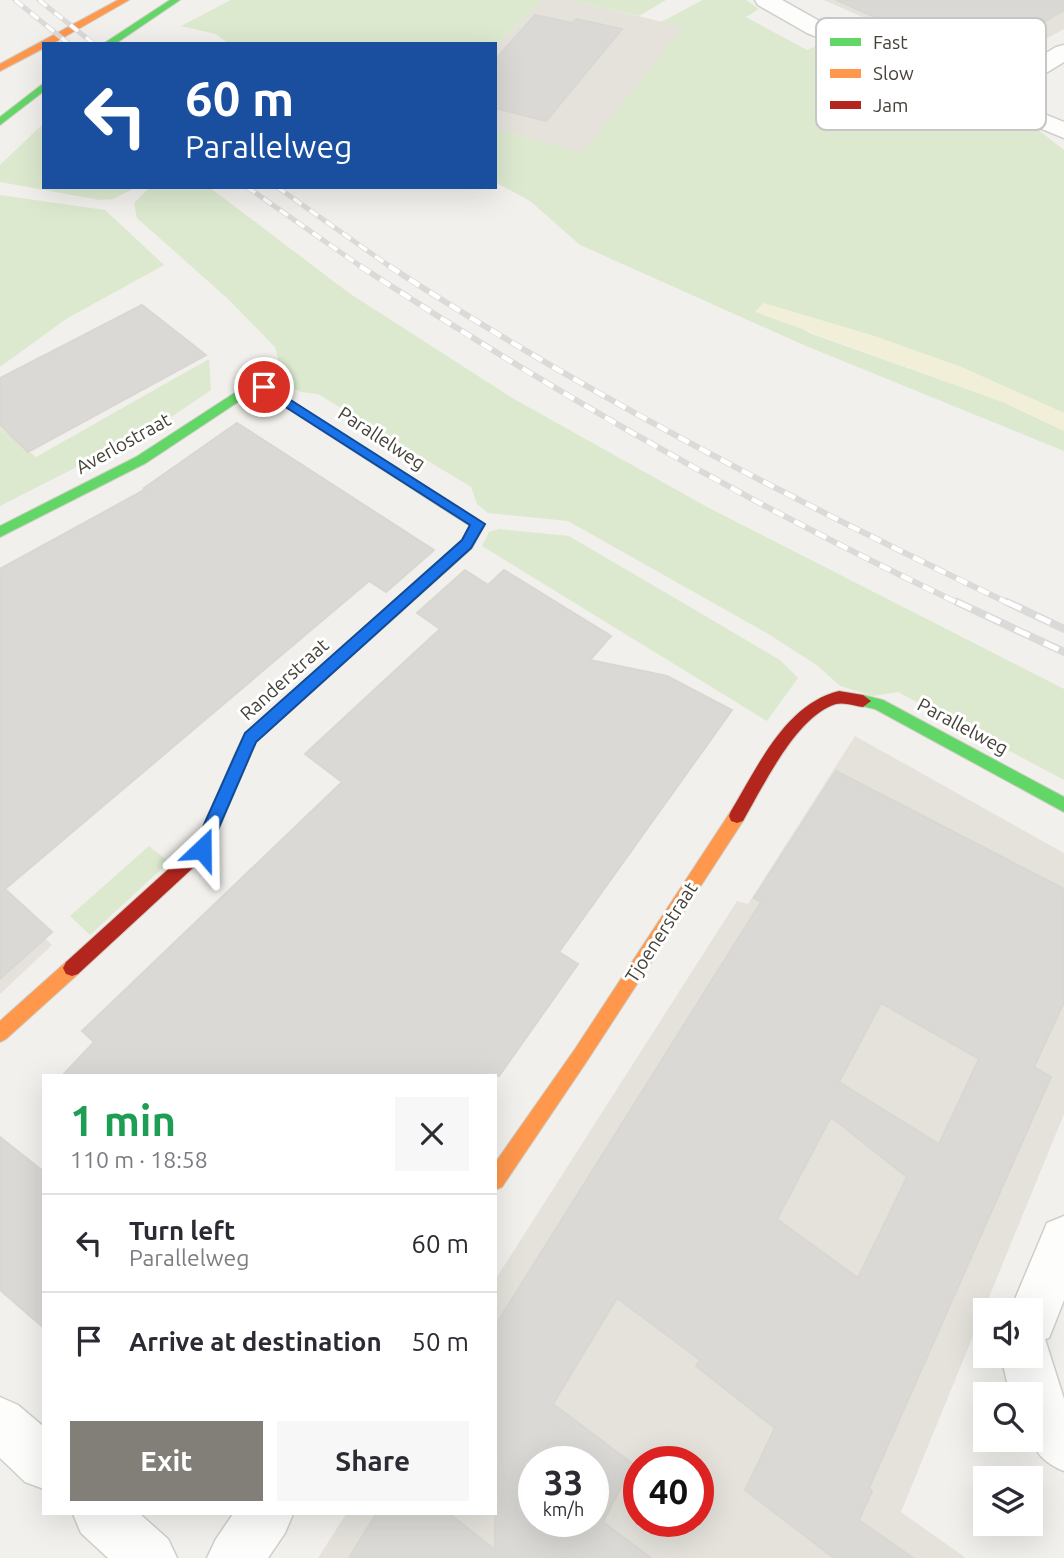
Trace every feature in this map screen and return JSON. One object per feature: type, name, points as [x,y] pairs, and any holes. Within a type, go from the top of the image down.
[{"type":"street","points":[[48,42],[125,0]]},
{"type":"street","points":[[766,0],[816,28]]},
{"type":"street","points":[[111,42],[175,1]]},
{"type":"street","points":[[0,68],[42,45]]},
{"type":"street","points":[[1046,63],[1064,52]]},
{"type":"street","points":[[0,122],[42,88]]},
{"type":"street","points":[[1046,124],[1064,131]]},
{"type":"street","name":"Parallelweg","points":[[264,387],[478,524]]},
{"type":"street","name":"Averlostraat","points":[[0,533],[141,460],[240,395],[264,387]]},
{"type":"street","name":"Randerstraat","points":[[0,1033],[202,849],[250,738],[467,544],[478,524]]},
{"type":"street","name":"Parallelweg","points":[[838,697],[878,704],[1064,804]]},
{"type":"street","name":"Tjoenerstraat","points":[[497,1177],[582,1055],[788,737],[812,709],[838,697]]},
{"type":"street","points":[[1040,1298],[1064,1240]]},
{"type":"street","points":[[1029,1368],[1039,1407],[1064,1445]]},
{"type":"street","points":[[0,1423],[42,1461]]},
{"type":"street","points":[[101,1515],[149,1558]]},
{"type":"street","points":[[236,1558],[265,1515]]},
{"type":"shaded area","points":[[542,0],[570,0],[684,27],[583,153],[497,130],[497,45]]},
{"type":"shaded area","points":[[824,0],[1064,0],[1064,29],[1046,39],[1046,18],[864,18]]},
{"type":"shaded area","points":[[855,736],[1064,853],[1064,1114],[989,1298],[973,1298],[973,1336],[901,1512],[966,1558],[318,1558],[345,1515],[497,1515],[497,1277],[737,901],[748,904]]},
{"type":"shaded area","points":[[0,893],[52,945],[0,994]]},
{"type":"green space","points":[[231,0],[542,0],[497,45],[497,42],[226,42],[216,34],[181,26]]},
{"type":"green space","points":[[570,0],[666,0],[639,16]]},
{"type":"green space","points":[[703,0],[746,0],[759,9],[746,17],[807,50],[816,46],[816,130],[1036,130],[1064,150],[1064,413],[961,367],[874,336],[763,303],[809,333],[1003,402],[1064,431],[1064,451],[806,346],[580,245],[530,201],[497,183],[497,130],[583,153],[683,27],[661,22]]},
{"type":"green space","points":[[42,125],[42,189],[133,189],[113,199],[100,200],[0,182],[0,165]]},
{"type":"green space","points":[[148,189],[212,189],[349,293],[514,399],[709,508],[1064,689],[1064,780],[898,692],[873,696],[840,686],[818,666],[770,635],[568,521],[488,513],[477,504],[471,487],[318,394],[301,392],[281,382],[283,377],[275,347],[227,298],[137,218],[134,203]]},
{"type":"green space","points":[[0,195],[105,210],[164,265],[66,319],[0,367]]},
{"type":"green space","points":[[209,359],[211,390],[161,424],[0,506],[0,428],[36,457]]},
{"type":"green space","points":[[499,529],[569,536],[780,660],[798,678],[767,721],[482,546],[489,532]]},
{"type":"green space","points":[[149,846],[169,862],[90,935],[70,916]]},
{"type":"sand","points":[[763,303],[874,336],[961,367],[1064,413],[1064,431],[1003,402],[755,312]]},
{"type":"building","points":[[836,0],[1064,0],[1064,10],[1046,20],[1046,18],[877,18]]},
{"type":"building","points":[[535,15],[572,23],[577,19],[622,29],[546,121],[497,109],[497,58]]},
{"type":"building","points":[[142,305],[206,355],[28,452],[0,425],[0,378]]},
{"type":"building","points":[[237,423],[434,550],[386,592],[369,581],[5,889],[52,932],[0,979],[0,569],[146,489],[144,488]]},
{"type":"building","points":[[465,570],[488,585],[504,570],[611,636],[590,660],[667,676],[732,710],[559,952],[578,964],[499,1076],[64,1074],[94,1042],[82,1031],[342,782],[305,754],[440,629],[417,613]]},
{"type":"building","points":[[836,771],[1064,889],[1064,1002],[1034,1067],[1051,1077],[869,1488],[872,1491],[859,1520],[913,1558],[834,1558],[745,1490],[775,1428],[696,1366],[700,1360],[617,1298],[553,1404],[609,1446],[518,1446],[518,1537],[609,1537],[609,1526],[651,1558],[349,1558],[375,1515],[451,1515],[495,1550],[497,1323],[761,902],[754,898]],"holes":[[[881,1003],[979,1059],[939,1144],[839,1082]],[[831,1117],[907,1177],[858,1278],[777,1219]]]},
{"type":"building","points":[[0,1137],[42,1170],[42,1326],[0,1290]]},
{"type":"building","points":[[609,1446],[623,1456],[623,1483],[609,1510]]},
{"type":"railway","points":[[15,0],[67,42]]},
{"type":"railway","points":[[39,0],[92,42]]},
{"type":"railway","points":[[250,189],[362,267]]},
{"type":"railway","points":[[280,189],[390,267]]},
{"type":"railway","points":[[362,267],[432,313],[654,445],[729,487],[960,604]]},
{"type":"railway","points":[[390,267],[616,403],[772,486],[1010,604]]},
{"type":"railway","points":[[957,602],[1064,652]]},
{"type":"railway","points":[[1007,602],[1064,629]]},
{"type":"traffic: fast","points":[[111,42],[176,0]]},
{"type":"traffic: fast","points":[[0,122],[42,88]]},
{"type":"traffic: fast","points":[[0,532],[141,460],[240,395],[263,387],[478,524],[467,544],[250,738],[242,756]]},
{"type":"traffic: fast","points":[[863,701],[878,704],[1064,805]]},
{"type":"traffic: slow","points":[[48,42],[125,0]]},
{"type":"traffic: slow","points":[[0,68],[42,45]]},
{"type":"traffic: slow","points":[[497,1177],[581,1055],[737,816]]},
{"type":"traffic: slow","points":[[0,1033],[72,968]]},
{"type":"traffic: jam","points":[[737,816],[779,748],[806,716],[836,698],[863,701]]},
{"type":"traffic: jam","points":[[72,968],[202,849],[242,756]]},
{"type":"route","points":[[202,849],[250,738],[467,544],[478,524],[264,387]]}]
